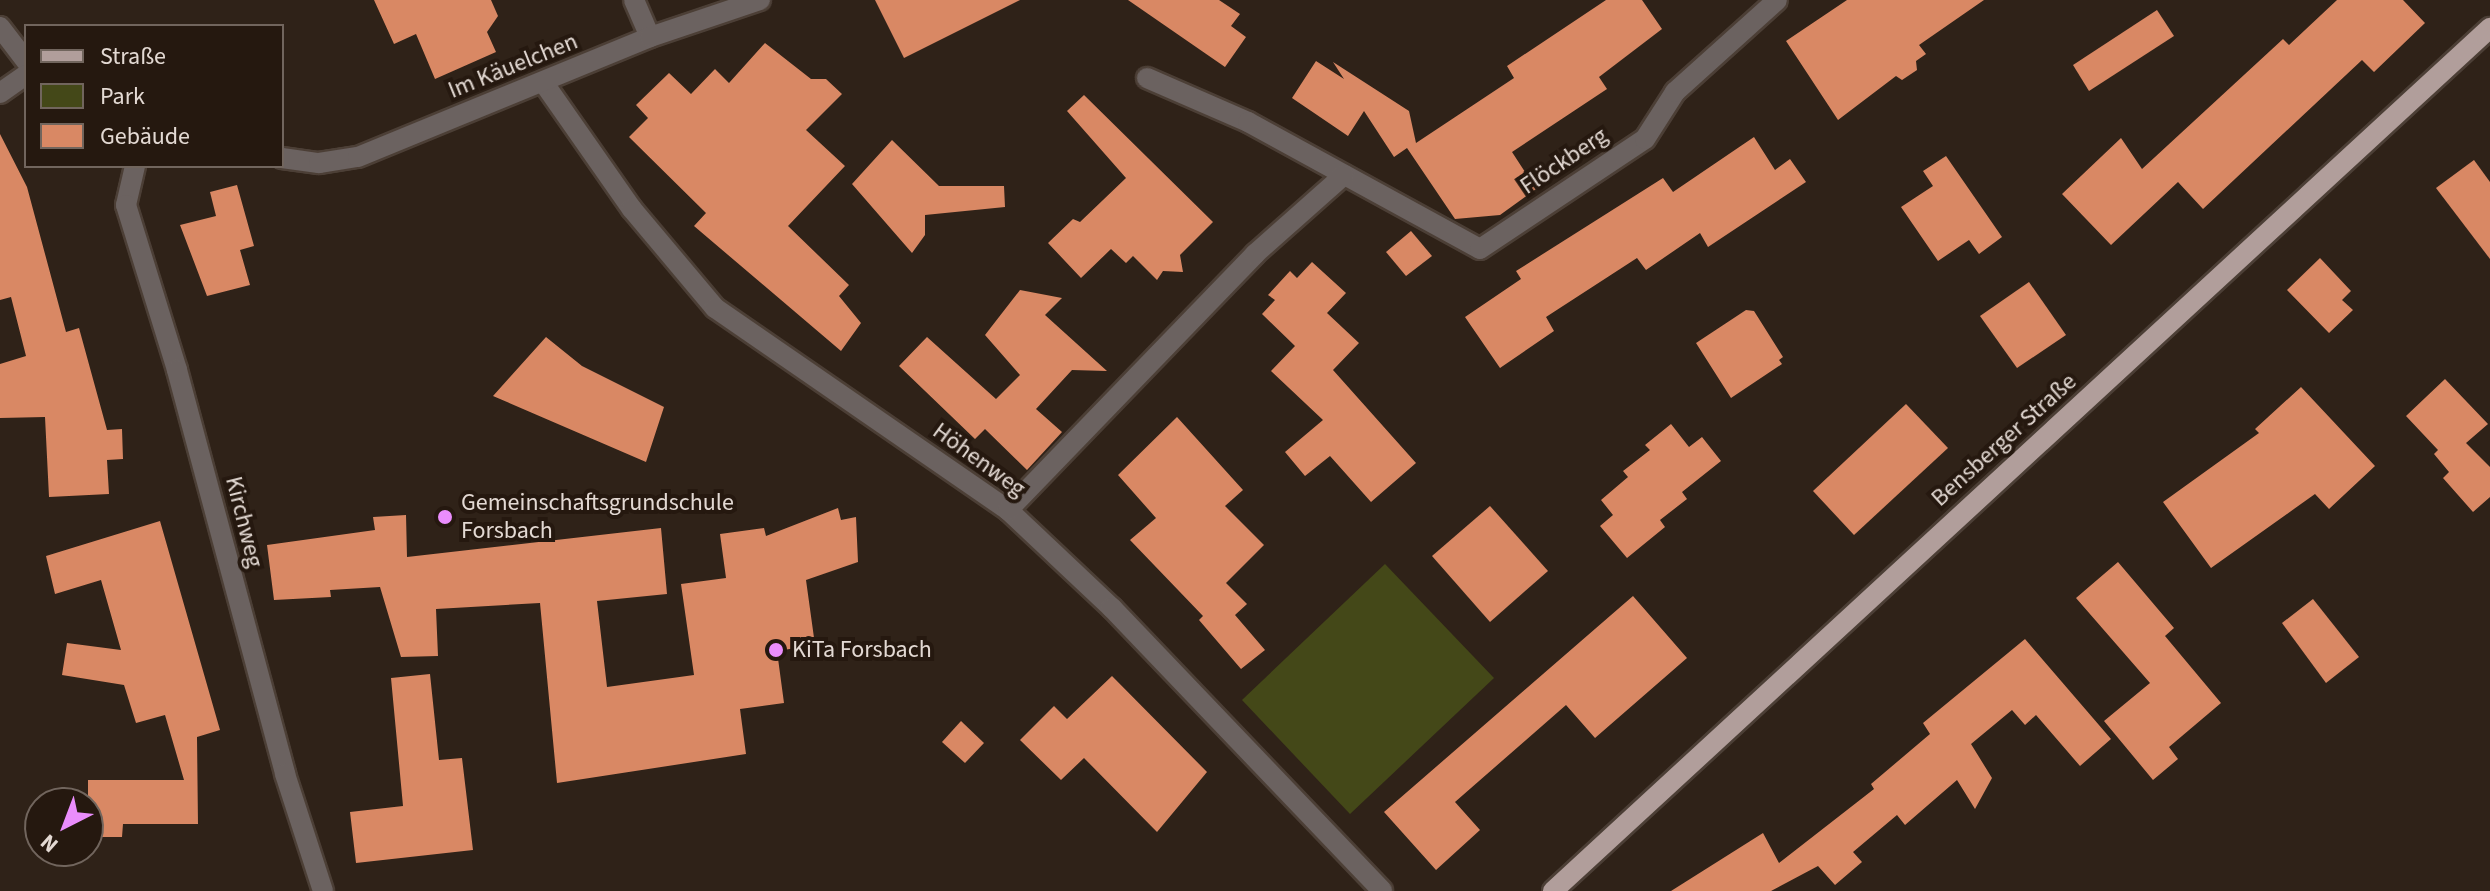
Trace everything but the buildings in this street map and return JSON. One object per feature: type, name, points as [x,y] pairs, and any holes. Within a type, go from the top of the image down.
[{"type":"main road","name":"Bensberger Straße","points":[[1553,891],[2490,28]]},
{"type":"street","points":[[634,0],[650,37]]},
{"type":"street","name":"Im Käuelchen","points":[[284,158],[319,163],[358,157],[650,37],[760,0]]},
{"type":"street","name":"Flöckberg","points":[[1147,78],[1248,122],[1480,249],[1645,139],[1675,92],[1777,0]]},
{"type":"street","points":[[0,27],[24,58]]},
{"type":"street","points":[[0,93],[24,76]]},
{"type":"street","name":"Höhenweg","points":[[543,82],[632,209],[715,308],[1008,510],[1112,608],[1382,891]]},
{"type":"street","name":"Kirchweg","points":[[135,168],[126,205],[177,370],[285,774],[323,891]]},
{"type":"street","points":[[1008,510],[1255,254],[1344,175]]},
{"type":"green space","points":[[1385,564],[1494,678],[1350,814],[1242,700]]},
{"type":"place","name":"Gemeinschaftsgrundschule Forsbach","points":[[445,517]]},
{"type":"place","name":"KiTa Forsbach","points":[[776,650]]}]
